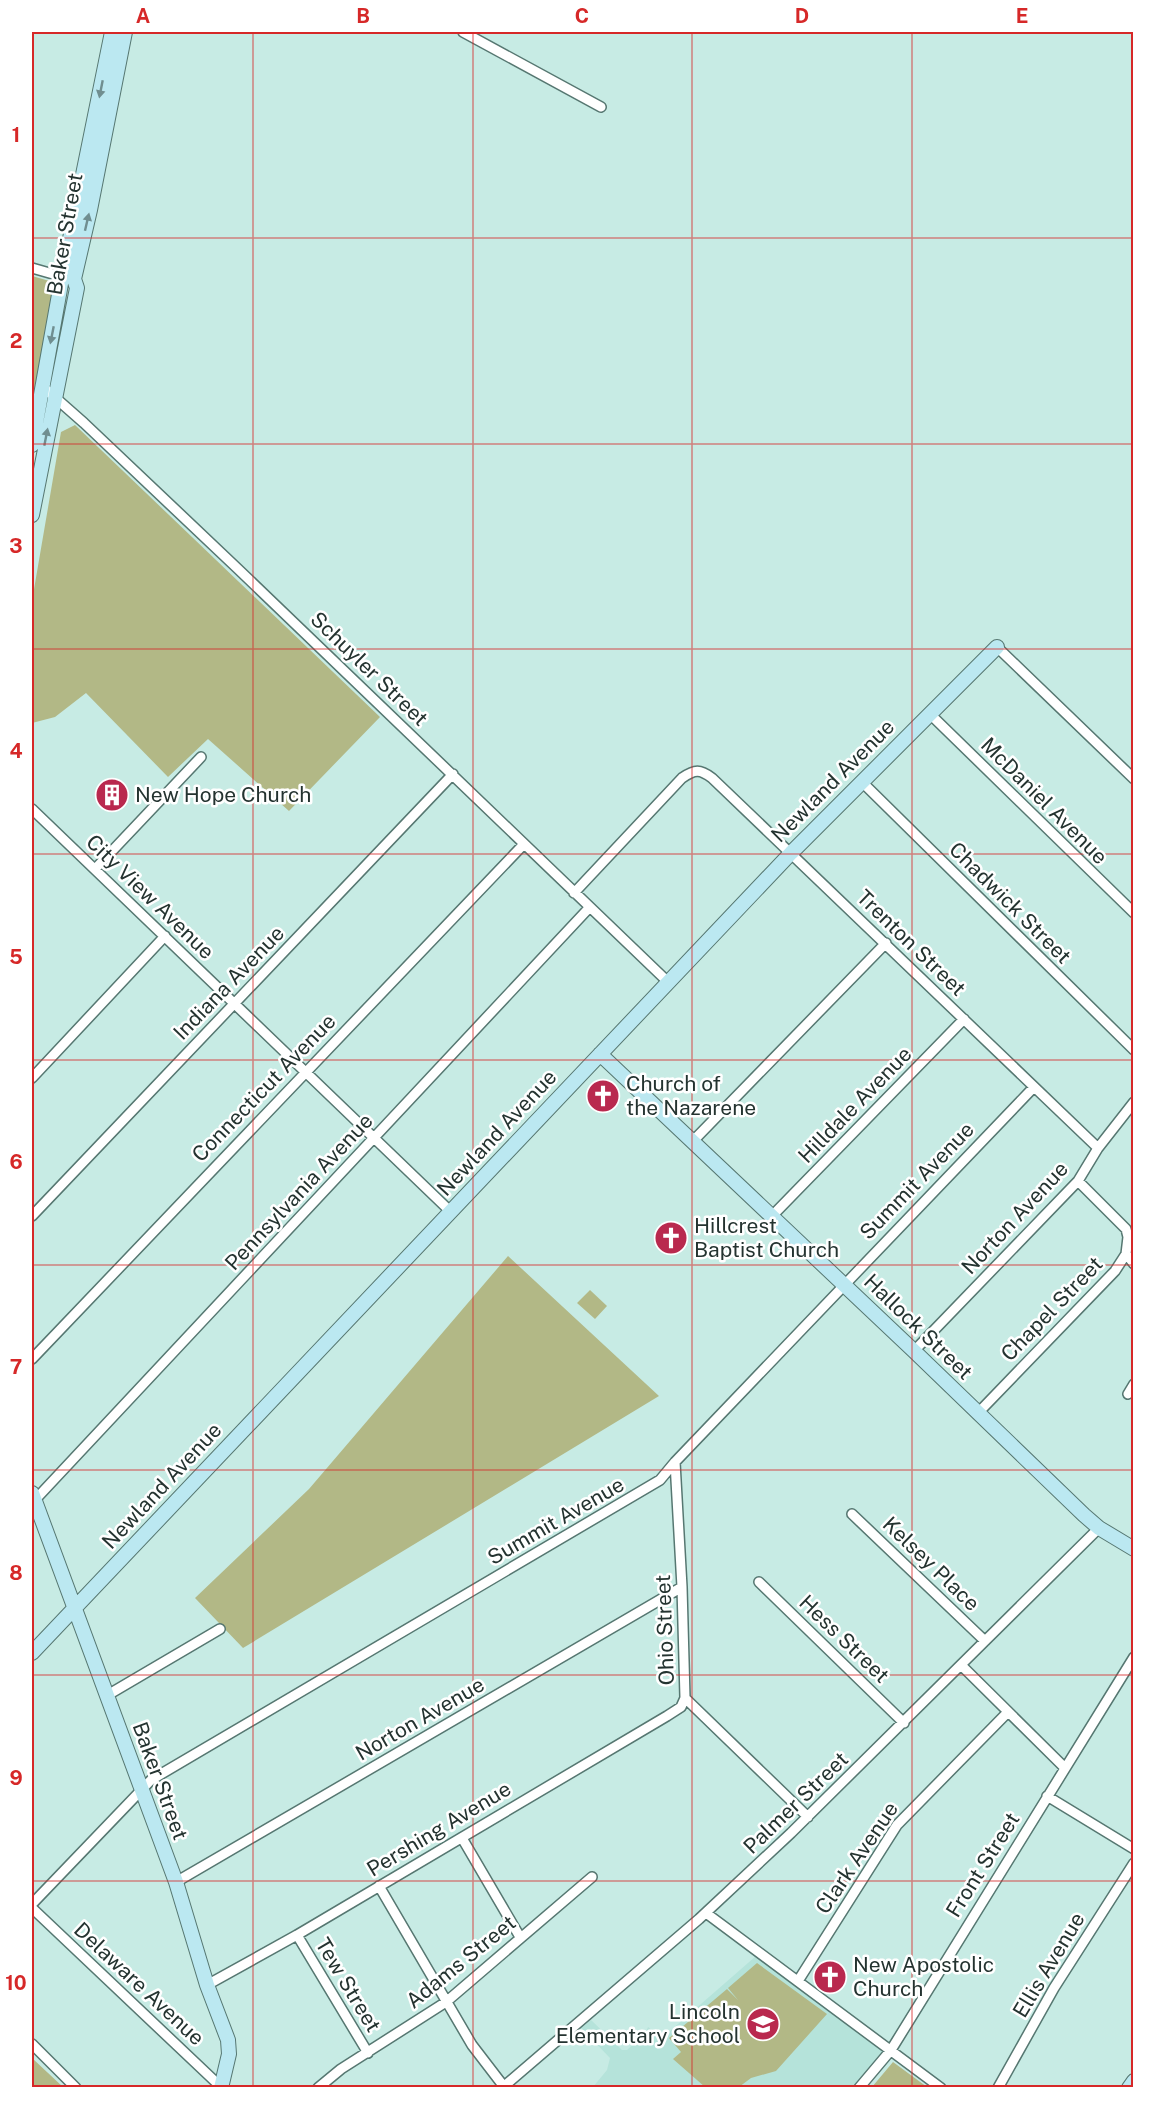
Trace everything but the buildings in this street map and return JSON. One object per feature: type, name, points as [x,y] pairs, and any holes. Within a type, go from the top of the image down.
[{"type":"street","name":"Baker Street","points":[[32,445],[42,386],[68,278],[112,32]]},
{"type":"street","name":"Baker Street","points":[[68,278],[90,210],[125,32]]},
{"type":"street","points":[[463,32],[601,107]]},
{"type":"street","points":[[32,268],[68,278]]},
{"type":"street","name":"Baker Street","points":[[32,515],[77,288],[68,278]]},
{"type":"street","name":"Schuyler Street","points":[[42,386],[238,569],[668,982]]},
{"type":"street","points":[[998,646],[1134,779]]},
{"type":"street","name":"Newland Avenue","points":[[32,1653],[791,853],[998,646]]},
{"type":"street","name":"McDaniel Avenue","points":[[930,714],[1134,913]]},
{"type":"street","points":[[95,869],[201,757]]},
{"type":"street","name":"Trenton Street","points":[[574,893],[682,778],[695,770],[702,771],[886,943],[1098,1148]]},
{"type":"street","name":"Indiana Avenue","points":[[32,1216],[453,774]]},
{"type":"street","name":"Chadwick Street","points":[[862,782],[1134,1050]]},
{"type":"street","name":"City View Avenue","points":[[32,809],[451,1212]]},
{"type":"street","name":"Connecticut Avenue","points":[[32,1359],[524,844]]},
{"type":"street","name":"Pennsylvania Avenue","points":[[33,1497],[375,1138],[589,908]]},
{"type":"street","points":[[32,1078],[165,936]]},
{"type":"street","points":[[693,1141],[886,943]]},
{"type":"street","name":"Hilldale Avenue","points":[[772,1216],[964,1019]]},
{"type":"street","name":"Hallock Street","points":[[600,1054],[1099,1528],[1134,1549]]},
{"type":"street","name":"Summit Avenue","points":[[32,1906],[151,1780],[660,1480],[843,1284],[1034,1087]]},
{"type":"street","name":"Norton Avenue","points":[[914,1351],[1078,1181],[1098,1148],[1134,1102]]},
{"type":"street","points":[[1078,1181],[1124,1225],[1128,1237],[1126,1254],[1134,1264]]},
{"type":"street","name":"Chapel Street","points":[[977,1414],[1115,1271],[1126,1254]]},
{"type":"street","points":[[1128,1394],[1134,1384]]},
{"type":"street","name":"Ohio Street","points":[[675,1462],[682,1587],[684,1698],[808,1817]]},
{"type":"street","name":"Baker Street","points":[[33,1497],[176,1882],[207,1985],[229,2043],[227,2066],[221,2087]]},
{"type":"street","name":"Kelsey Place","points":[[852,1514],[985,1641]]},
{"type":"street","name":"Palmer Street","points":[[503,2087],[706,1913],[904,1723],[1099,1528]]},
{"type":"street","name":"Hess Street","points":[[759,1582],[904,1723]]},
{"type":"street","name":"Norton Avenue","points":[[176,1882],[682,1587]]},
{"type":"street","points":[[106,1696],[220,1629]]},
{"type":"street","name":"Front Street","points":[[858,2088],[891,2050],[1134,1657]]},
{"type":"street","points":[[961,1665],[1065,1768]]},
{"type":"street","name":"Pershing Avenue","points":[[207,1985],[297,1935],[667,1716],[681,1707],[684,1698]]},
{"type":"street","name":"Clark Avenue","points":[[798,1981],[897,1824],[1008,1712]]},
{"type":"street","points":[[1047,1796],[1134,1849]]},
{"type":"street","points":[[462,1838],[520,1937]]},
{"type":"street","name":"Ellis Avenue","points":[[998,2088],[1054,1988],[1134,1863]]},
{"type":"street","name":"Adams Street","points":[[318,2088],[341,2069],[446,2002],[592,1877]]},
{"type":"street","points":[[380,1886],[472,2045],[503,2087]]},
{"type":"street","name":"Delaware Avenue","points":[[32,1906],[221,2087]]},
{"type":"street","points":[[706,1913],[941,2088]]},
{"type":"street","name":"Tew Street","points":[[297,1935],[368,2053]]},
{"type":"street","points":[[32,2044],[76,2088]]},
{"type":"street","points":[[1129,2088],[1134,2081]]},
{"type":"shaded area","points":[[32,276],[56,285],[32,429]]},
{"type":"shaded area","points":[[75,425],[380,717],[289,811],[208,739],[168,777],[86,693],[55,717],[32,723],[32,601],[61,432]]},
{"type":"shaded area","points":[[508,1256],[659,1396],[243,1648],[195,1598],[309,1489]]},
{"type":"shaded area","points":[[590,1290],[607,1306],[595,1319],[577,1303]]},
{"type":"shaded area","name":"Lincoln Elementary School","points":[[756,1956],[882,2050],[853,2087],[593,2087],[607,2070],[610,2058],[581,2028],[591,2020],[622,2050],[627,2050],[646,2032],[648,2027],[662,2038]]},
{"type":"shaded area","points":[[757,1963],[827,2014],[776,2071],[751,2078],[739,2087],[705,2087],[673,2059],[681,2052],[669,2038],[727,1989],[738,2000],[728,1988]]},
{"type":"shaded area","points":[[32,2058],[63,2087],[32,2087]]},
{"type":"shaded area","points":[[893,2062],[927,2087],[872,2087]]},
{"type":"place","name":"New Hope Church","points":[[112,795]]},
{"type":"place","name":"Church of the Nazarene","points":[[603,1096]]},
{"type":"place","name":"Hillcrest Baptist Church","points":[[671,1238]]},
{"type":"place","name":"New Apostolic Church","points":[[830,1977]]},
{"type":"place","name":"Lincoln Elementary School","points":[[763,2024]]}]
